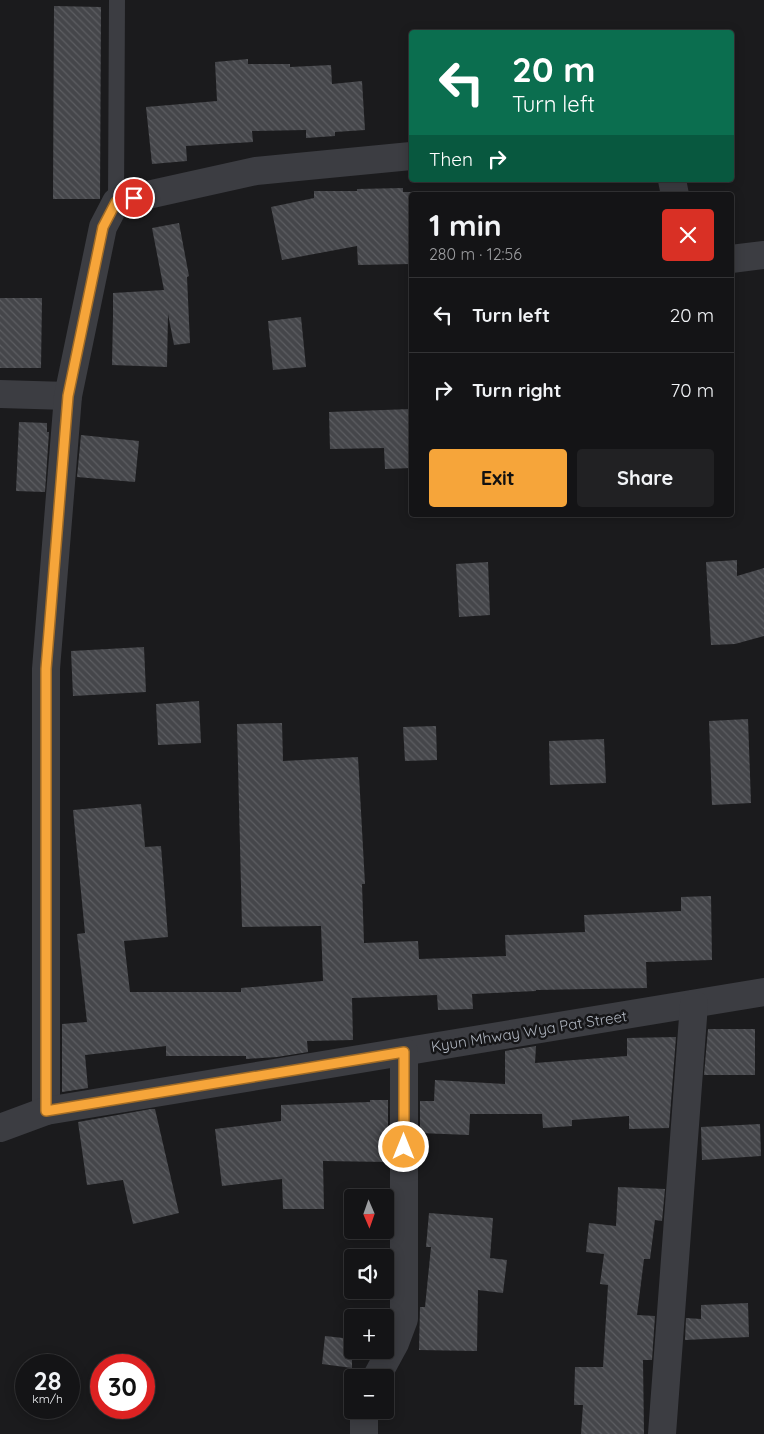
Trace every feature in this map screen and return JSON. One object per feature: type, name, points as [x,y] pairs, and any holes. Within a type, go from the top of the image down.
[{"type":"street","points":[[46,1111],[46,669],[68,396],[103,227],[116,202],[256,171],[409,156]]},
{"type":"street","points":[[734,259],[764,255]]},
{"type":"street","points":[[0,394],[68,396]]},
{"type":"street","name":"Kyun Mhway Wya Pat Street","points":[[0,1128],[46,1111],[764,992]]},
{"type":"street","points":[[662,1434],[694,1004]]},
{"type":"street","points":[[381,1369],[395,1343],[404,1319],[404,1052]]},
{"type":"street","points":[[364,1419],[364,1434]]},
{"type":"lane","points":[[116,0],[116,202]]},
{"type":"building","points":[[54,6],[101,7],[100,199],[53,199]]},
{"type":"building","points":[[248,59],[248,64],[290,64],[290,67],[331,65],[332,84],[362,81],[365,130],[335,132],[335,136],[306,138],[306,130],[252,131],[253,142],[186,146],[187,161],[152,164],[146,107],[217,101],[215,62]]},
{"type":"building","points":[[403,188],[403,192],[409,192],[409,264],[358,265],[357,246],[282,260],[271,207],[314,198],[314,191],[357,191],[357,189]]},
{"type":"building","points":[[179,223],[189,276],[187,277],[190,343],[174,345],[168,314],[167,367],[112,365],[113,293],[164,290],[152,228]]},
{"type":"building","points":[[0,298],[42,298],[41,368],[0,368]]},
{"type":"building","points":[[301,317],[306,367],[273,370],[268,321]]},
{"type":"building","points":[[409,409],[409,468],[385,469],[384,448],[330,449],[329,412]]},
{"type":"building","points":[[19,422],[47,423],[47,432],[49,432],[45,492],[16,491]]},
{"type":"building","points":[[81,435],[139,441],[135,482],[77,477]]},
{"type":"building","points":[[737,560],[737,576],[764,568],[764,636],[735,644],[711,645],[706,562]]},
{"type":"building","points":[[488,562],[490,615],[459,617],[456,564]]},
{"type":"building","points":[[144,647],[146,692],[73,696],[71,651]]},
{"type":"building","points":[[199,701],[201,743],[158,745],[156,704]]},
{"type":"building","points":[[748,719],[751,803],[712,805],[709,721]]},
{"type":"building","points":[[282,723],[283,761],[358,757],[365,884],[362,884],[364,943],[418,941],[419,959],[506,956],[505,935],[585,932],[584,915],[681,911],[681,897],[711,896],[712,960],[646,962],[647,988],[536,990],[472,994],[473,1009],[438,1010],[437,995],[352,998],[353,1040],[307,1041],[308,1052],[246,1059],[246,1056],[166,1056],[166,1046],[85,1055],[88,1088],[62,1092],[62,1024],[87,1022],[77,934],[85,933],[73,810],[141,804],[145,847],[161,846],[168,937],[124,941],[130,992],[241,992],[241,988],[323,981],[321,926],[242,927],[237,724]]},
{"type":"building","points":[[436,726],[437,760],[405,761],[403,727]]},
{"type":"building","points":[[604,739],[606,783],[550,785],[549,741]]},
{"type":"building","points":[[708,1029],[755,1029],[755,1075],[704,1075]]},
{"type":"building","points":[[676,1037],[669,1128],[629,1129],[629,1116],[572,1120],[572,1126],[543,1128],[542,1114],[470,1114],[469,1135],[420,1133],[420,1101],[434,1101],[435,1080],[505,1084],[505,1051],[536,1046],[535,1063],[627,1056],[627,1038]]},
{"type":"building","points":[[370,1100],[388,1100],[388,1162],[323,1161],[324,1209],[283,1209],[282,1179],[222,1186],[215,1129],[281,1121],[281,1105],[370,1102]]},
{"type":"building","points":[[155,1109],[179,1213],[133,1224],[123,1180],[87,1185],[78,1122]]},
{"type":"building","points":[[760,1124],[761,1156],[702,1160],[701,1127]]},
{"type":"building","points":[[618,1187],[665,1189],[662,1221],[655,1220],[650,1259],[644,1259],[637,1315],[655,1316],[652,1360],[643,1360],[644,1434],[581,1434],[583,1405],[574,1405],[575,1367],[603,1367],[608,1285],[600,1284],[604,1254],[586,1252],[589,1223],[616,1226]]},
{"type":"building","points":[[429,1213],[493,1218],[490,1258],[507,1260],[503,1293],[478,1290],[477,1351],[419,1350],[420,1307],[425,1307],[431,1247],[426,1247]]},
{"type":"building","points":[[748,1303],[749,1337],[685,1340],[686,1318],[701,1319],[701,1305]]},
{"type":"building","points":[[325,1336],[344,1338],[344,1359],[352,1359],[352,1368],[322,1364]]},
{"type":"route","points":[[134,198],[116,202],[103,227],[68,396],[46,669],[46,1111],[404,1052],[404,1147]]}]
